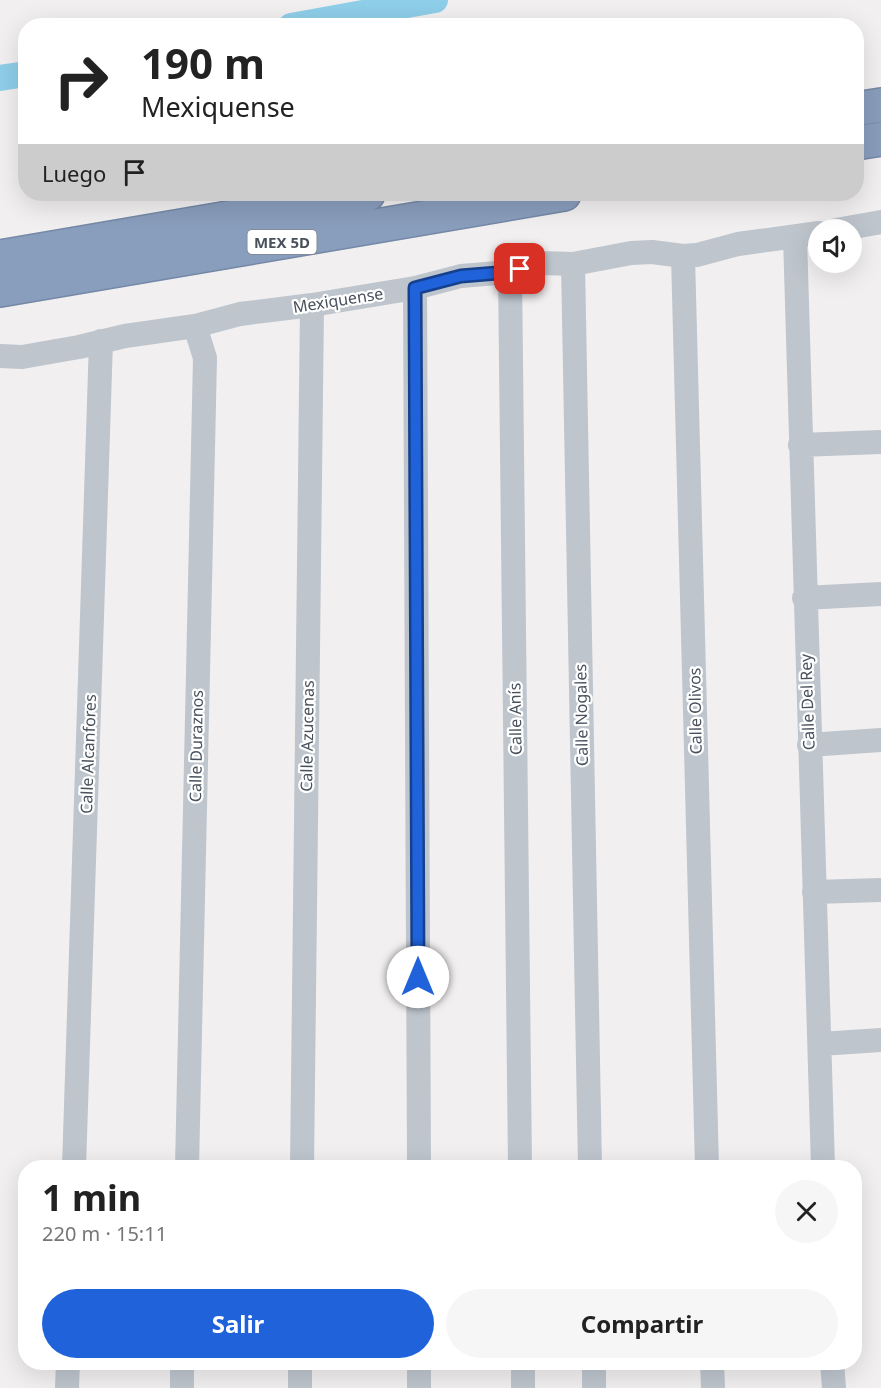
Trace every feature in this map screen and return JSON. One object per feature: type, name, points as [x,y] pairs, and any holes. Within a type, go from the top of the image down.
[{"type":"highway","points":[[864,108],[881,105]]},
{"type":"highway","points":[[864,142],[881,139]]},
{"type":"highway","name":"MEX 5D","points":[[0,256],[326,201]]},
{"type":"highway","name":"MEX 5D","points":[[0,290],[523,201]]},
{"type":"street","points":[[862,225],[881,222]]},
{"type":"street","name":"Mexiquense","points":[[0,356],[22,357],[125,336],[195,326],[240,314],[415,288],[461,276],[510,272],[541,263],[573,264],[631,253],[652,252],[683,256],[738,244],[808,234]]},
{"type":"street","name":"Calle Del Rey","points":[[795,237],[804,598],[823,1160]]},
{"type":"street","name":"Calle Olivos","points":[[683,256],[707,1160]]},
{"type":"street","name":"Calle Nogales","points":[[573,264],[590,1160]]},
{"type":"street","name":"Calle Anís","points":[[510,272],[520,1160]]},
{"type":"street","points":[[415,288],[419,1160]]},
{"type":"street","name":"Calle Azucenas","points":[[302,1160],[312,305]]},
{"type":"street","name":"Calle Duraznos","points":[[187,1160],[205,358],[195,326]]},
{"type":"street","name":"Calle Alcanfores","points":[[74,1160],[101,341]]},
{"type":"street","points":[[800,445],[881,442]]},
{"type":"street","points":[[804,598],[881,594]]},
{"type":"street","points":[[809,745],[881,740]]},
{"type":"street","points":[[814,892],[881,890]]},
{"type":"street","points":[[820,1044],[881,1040]]},
{"type":"street","points":[[67,1388],[68,1370]]},
{"type":"street","points":[[182,1370],[182,1388]]},
{"type":"street","points":[[300,1370],[300,1388]]},
{"type":"street","points":[[419,1370],[419,1388]]},
{"type":"street","points":[[523,1370],[523,1388]]},
{"type":"street","points":[[594,1370],[594,1388]]},
{"type":"street","points":[[712,1370],[713,1388]]},
{"type":"street","points":[[833,1370],[834,1388]]},
{"type":"waterway","points":[[335,18],[435,0]]},
{"type":"waterway","points":[[0,78],[18,75]]},
{"type":"route","points":[[418,977],[415,288],[461,276],[510,272],[520,269]]}]
